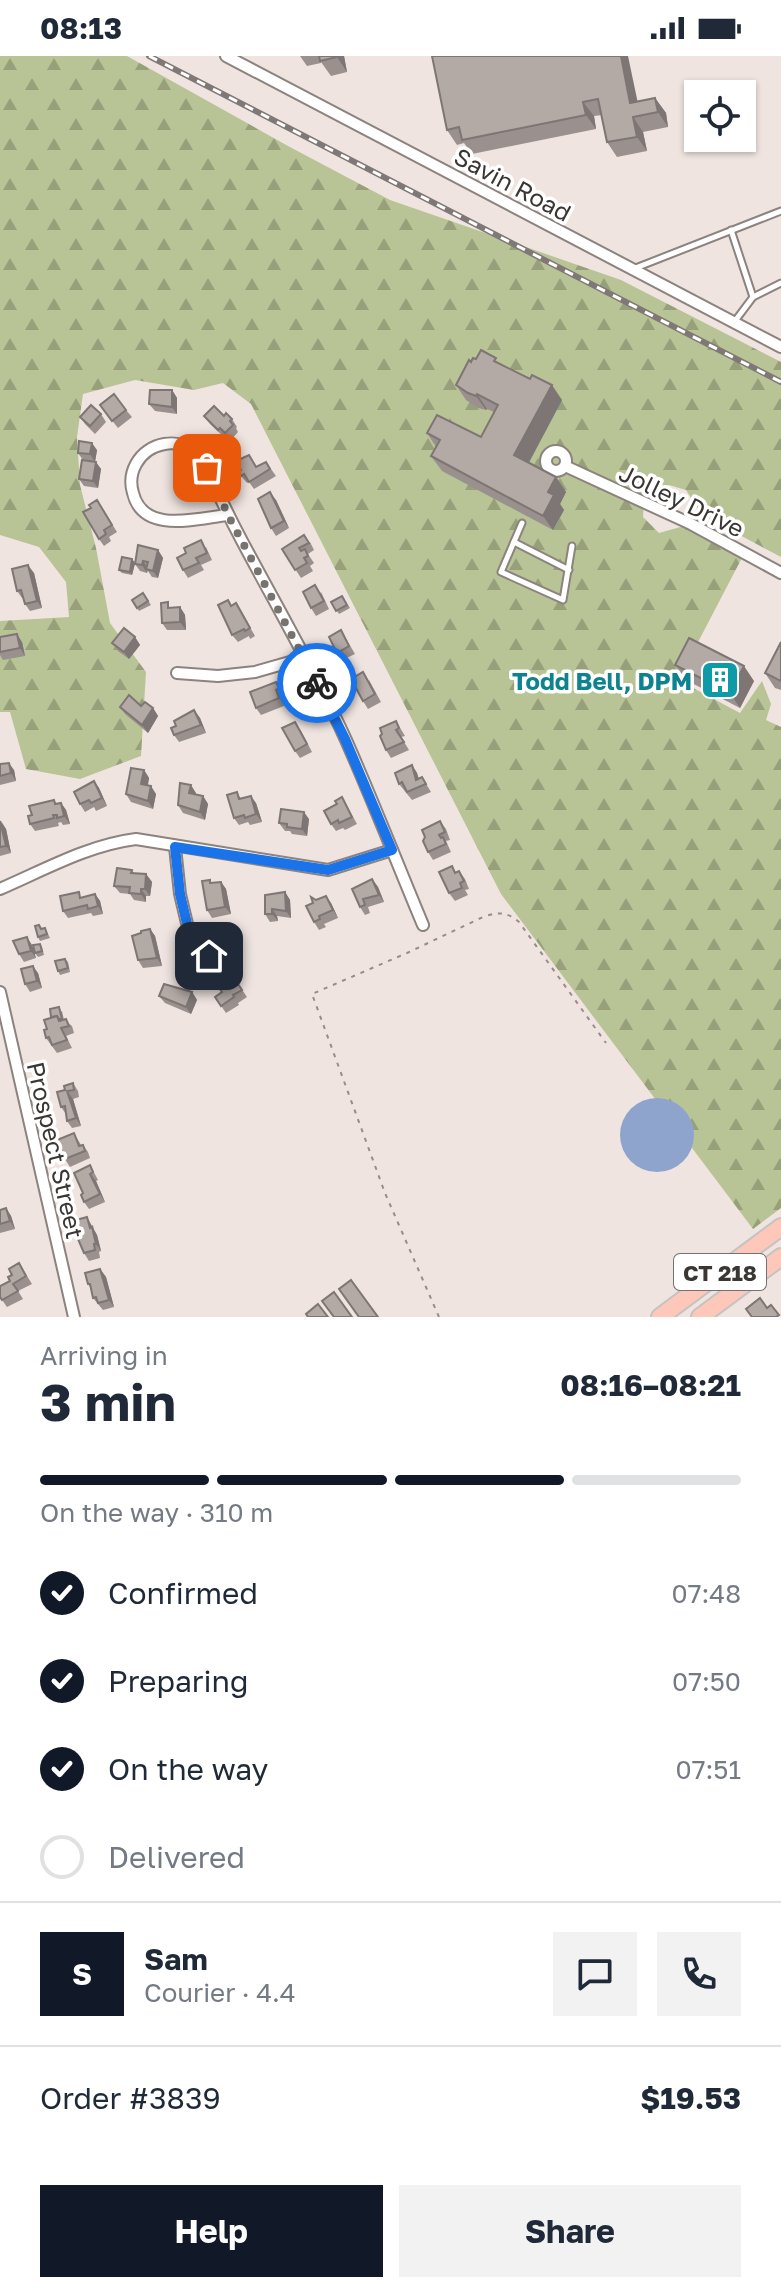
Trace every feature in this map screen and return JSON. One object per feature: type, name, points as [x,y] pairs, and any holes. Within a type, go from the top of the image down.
[{"type":"main road","name":"CT 218","points":[[660,1317],[781,1227]]},
{"type":"main road","name":"CT 218","points":[[700,1317],[781,1257]]},
{"type":"street","name":"Savin Road","points":[[226,56],[781,347]]},
{"type":"street","points":[[228,515],[170,522],[154,519],[133,498],[130,482],[134,467],[142,454],[155,446],[170,443],[186,446],[198,455],[207,468],[228,515],[345,739],[423,925]]},
{"type":"street","name":"Jolley Drive","points":[[565,466],[691,524],[781,573]]},
{"type":"street","points":[[177,673],[218,676],[255,672],[304,658]]},
{"type":"street","points":[[0,889],[113,842],[136,839],[328,870],[392,850]]},
{"type":"street","points":[[175,847],[180,894],[189,932],[209,956]]},
{"type":"street","name":"Prospect Street","points":[[0,992],[74,1317]]},
{"type":"lane","points":[[632,269],[781,211]]},
{"type":"lane","points":[[731,230],[753,297]]},
{"type":"lane","points":[[734,322],[753,297],[781,283]]},
{"type":"lane","points":[[522,523],[501,572],[563,600],[572,546]]},
{"type":"lane","points":[[514,542],[569,570]]},
{"type":"path","points":[[439,1317],[385,1193],[312,994],[485,916],[497,912],[509,913],[519,922],[606,1043]]},
{"type":"green space","points":[[0,56],[127,56],[390,200],[621,280],[781,362],[781,557],[702,515],[686,490],[669,485],[644,503],[643,517],[659,533],[691,524],[745,552],[680,681],[740,713],[762,681],[771,704],[766,720],[781,727],[781,1208],[753,1229],[501,894],[251,404],[223,383],[194,390],[135,380],[83,394],[77,437],[80,485],[110,623],[146,672],[141,756],[80,779],[26,769],[10,712],[0,712],[0,621],[69,617],[66,582],[39,547],[0,535]]},
{"type":"water","points":[[657,1098],[671,1101],[683,1109],[691,1121],[694,1135],[691,1149],[683,1161],[671,1169],[657,1172],[643,1169],[631,1161],[623,1149],[620,1135],[623,1121],[631,1109],[643,1101]]},
{"type":"building","points":[[319,56],[336,56],[337,57],[320,61]]},
{"type":"building","points":[[432,56],[621,56],[630,103],[655,98],[658,112],[633,117],[637,137],[607,142],[598,99],[583,102],[586,115],[462,140],[459,127],[447,130]]},
{"type":"building","points":[[481,350],[496,358],[494,361],[530,379],[532,375],[552,385],[514,455],[556,477],[548,492],[554,495],[543,516],[431,456],[440,440],[427,433],[437,415],[481,437],[498,405],[456,385],[469,360],[476,359]]},
{"type":"building","points":[[150,390],[172,390],[172,407],[149,404]]},
{"type":"building","points":[[114,394],[126,410],[112,421],[100,405]]},
{"type":"building","points":[[91,405],[101,414],[90,426],[80,417]]},
{"type":"building","points":[[214,406],[232,419],[233,425],[225,433],[204,416]]},
{"type":"building","points":[[79,441],[92,443],[90,454],[78,453]]},
{"type":"building","points":[[249,455],[256,467],[266,462],[270,469],[249,482],[244,474],[241,476],[236,461]]},
{"type":"building","points":[[82,460],[96,462],[93,481],[79,479]]},
{"type":"building","points":[[270,492],[284,521],[271,528],[258,499]]},
{"type":"building","points":[[97,500],[112,525],[104,530],[106,534],[99,539],[83,512]]},
{"type":"building","points":[[304,535],[309,543],[299,548],[301,551],[305,549],[307,563],[295,570],[282,549]]},
{"type":"building","points":[[201,540],[207,553],[196,558],[199,563],[183,570],[177,558],[186,553],[184,548]]},
{"type":"building","points":[[138,545],[158,550],[153,571],[146,569],[148,562],[135,564]]},
{"type":"building","points":[[122,557],[132,559],[130,572],[119,570]]},
{"type":"building","points":[[28,565],[37,601],[25,604],[21,590],[17,591],[12,569]]},
{"type":"building","points":[[315,585],[324,601],[311,608],[303,592]]},
{"type":"building","points":[[143,593],[148,601],[137,608],[132,600]]},
{"type":"building","points":[[342,596],[347,605],[336,611],[331,602]]},
{"type":"building","points":[[228,600],[231,606],[236,603],[250,628],[232,635],[218,605]]},
{"type":"building","points":[[168,602],[168,608],[180,607],[180,622],[162,623],[161,603]]},
{"type":"building","points":[[124,628],[135,637],[124,652],[112,643]]},
{"type":"building","points":[[341,630],[349,646],[337,653],[329,637]]},
{"type":"building","points":[[17,634],[20,648],[0,652],[0,637]]},
{"type":"building","points":[[689,638],[744,666],[730,693],[675,665]]},
{"type":"building","points":[[781,642],[781,681],[765,673]]},
{"type":"building","points":[[363,672],[375,694],[363,701],[351,679]]},
{"type":"building","points":[[276,682],[279,698],[256,708],[250,692]]},
{"type":"building","points":[[129,695],[141,706],[145,702],[153,708],[142,725],[120,707]]},
{"type":"building","points":[[194,710],[201,725],[174,735],[171,728],[176,726],[174,721]]},
{"type":"building","points":[[396,721],[399,728],[396,730],[404,742],[386,750],[380,728]]},
{"type":"building","points":[[295,722],[307,744],[295,751],[282,728]]},
{"type":"building","points":[[9,763],[11,773],[0,776],[0,764]]},
{"type":"building","points":[[412,765],[416,780],[422,777],[426,784],[407,792],[402,782],[399,784],[395,773]]},
{"type":"building","points":[[131,768],[144,770],[141,784],[151,786],[148,801],[126,794]]},
{"type":"building","points":[[94,781],[102,798],[80,804],[74,792]]},
{"type":"building","points":[[180,783],[191,785],[189,793],[203,796],[200,812],[178,805]]},
{"type":"building","points":[[237,792],[239,799],[251,796],[256,814],[234,818],[227,795]]},
{"type":"building","points":[[342,797],[352,817],[331,824],[324,811],[337,804],[335,801]]},
{"type":"building","points":[[54,800],[55,804],[61,803],[64,816],[57,818],[53,815],[54,818],[30,824],[28,816],[32,815],[29,806]]},
{"type":"building","points":[[281,809],[304,812],[302,829],[279,823]]},
{"type":"building","points":[[0,821],[6,846],[0,847]]},
{"type":"building","points":[[440,821],[445,832],[439,835],[446,844],[428,852],[422,830]]},
{"type":"building","points":[[452,866],[464,881],[460,883],[462,888],[449,893],[439,872]]},
{"type":"building","points":[[117,868],[146,874],[145,889],[141,889],[141,894],[129,893],[130,887],[114,886]]},
{"type":"building","points":[[372,879],[379,895],[363,899],[365,905],[360,907],[352,889]]},
{"type":"building","points":[[210,880],[210,883],[221,882],[225,907],[207,910],[202,881]]},
{"type":"building","points":[[79,892],[80,898],[95,894],[98,906],[88,909],[87,905],[63,911],[60,896]]},
{"type":"building","points":[[285,892],[286,911],[272,909],[272,914],[265,914],[265,895]]},
{"type":"building","points":[[326,896],[333,910],[319,916],[320,919],[314,922],[306,906],[313,903],[311,897],[316,900]]},
{"type":"building","points":[[39,925],[41,929],[45,928],[47,934],[38,937],[35,926]]},
{"type":"building","points":[[150,929],[157,958],[138,960],[132,936]]},
{"type":"building","points":[[27,937],[31,951],[19,954],[13,941]]},
{"type":"building","points":[[40,944],[42,951],[35,953],[33,945]]},
{"type":"building","points":[[65,959],[68,968],[58,971],[55,961]]},
{"type":"building","points":[[33,966],[37,981],[25,984],[21,969]]},
{"type":"building","points":[[234,978],[242,990],[221,1006],[215,997],[222,992],[219,988]]},
{"type":"building","points":[[164,984],[192,992],[186,1007],[159,996]]},
{"type":"building","points":[[59,1007],[62,1019],[51,1017],[50,1009]]},
{"type":"building","points":[[57,1016],[59,1021],[66,1019],[69,1026],[61,1028],[67,1040],[52,1045],[49,1037],[46,1038],[44,1020]]},
{"type":"building","points":[[73,1083],[74,1090],[67,1091],[76,1118],[67,1121],[65,1106],[61,1107],[57,1092]]},
{"type":"building","points":[[74,1133],[79,1146],[83,1145],[85,1151],[65,1159],[57,1140]]},
{"type":"building","points":[[90,1165],[93,1172],[90,1174],[100,1194],[84,1202],[74,1173]]},
{"type":"building","points":[[6,1208],[10,1221],[0,1224],[0,1210]]},
{"type":"building","points":[[87,1217],[96,1244],[95,1250],[84,1253],[78,1239],[76,1220]]},
{"type":"building","points":[[19,1263],[26,1276],[13,1284],[18,1291],[2,1300],[0,1286],[10,1281],[8,1277],[12,1275],[9,1269]]},
{"type":"building","points":[[100,1269],[109,1300],[98,1303],[96,1297],[93,1298],[85,1273]]},
{"type":"building","points":[[351,1280],[378,1317],[359,1317],[339,1289]]},
{"type":"building","points":[[334,1292],[352,1317],[334,1317],[322,1301]]},
{"type":"building","points":[[760,1298],[767,1308],[771,1305],[779,1315],[752,1317],[746,1309]]},
{"type":"building","points":[[318,1304],[328,1317],[308,1317],[306,1314]]},
{"type":"railway","points":[[149,56],[781,382]]},
{"type":"way so far","points":[[207,468],[228,515],[317,683]]},
{"type":"place","name":"Todd Bell, DPM","points":[[720,680]]},
{"type":"route","points":[[209,956],[189,932],[180,894],[175,847],[328,870],[392,850],[345,739],[317,683]]}]
